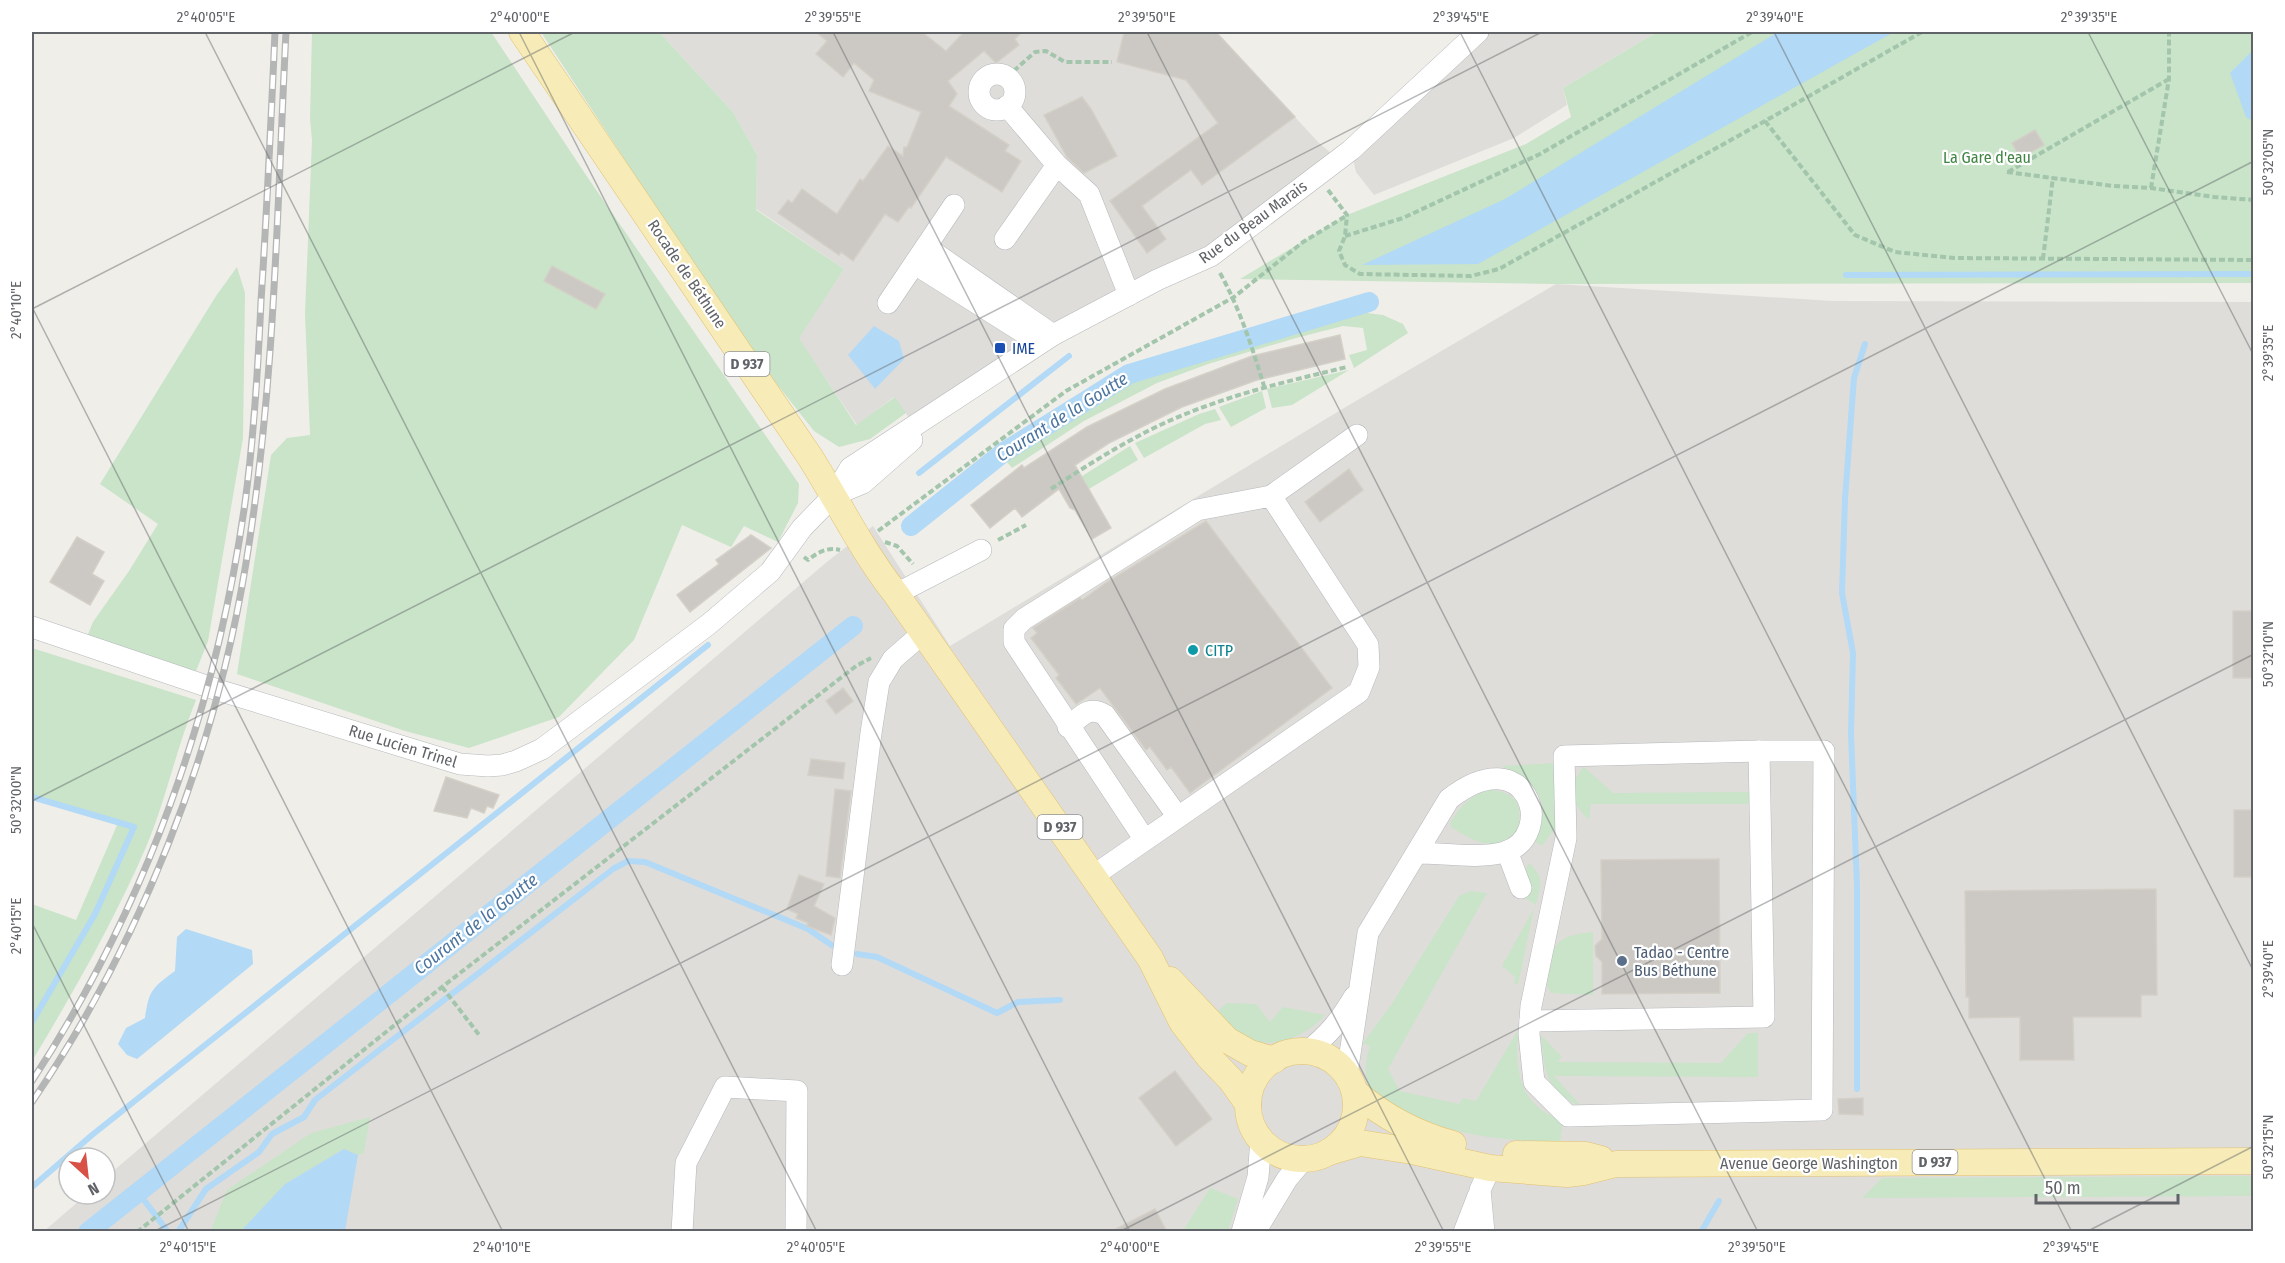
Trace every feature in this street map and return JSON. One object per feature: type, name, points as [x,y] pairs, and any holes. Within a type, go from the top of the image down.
[{"type":"main road","name":"Rocade de Béthune","points":[[522,32],[834,495],[871,562],[896,594],[1094,876]]},
{"type":"main road","name":"D 937","points":[[1094,876],[1150,958],[1182,1022],[1209,1057],[1231,1080],[1248,1104]]},
{"type":"main road","name":"D 937","points":[[1150,958],[1227,1040],[1250,1053],[1274,1060]]},
{"type":"main road","points":[[1307,1052],[1322,1055],[1336,1063],[1351,1083],[1356,1110],[1352,1127],[1343,1141],[1329,1152],[1304,1159],[1280,1154],[1261,1140],[1251,1120],[1248,1104],[1255,1081],[1263,1069],[1284,1055],[1307,1052]]},
{"type":"main road","name":"Avenue George Washington","points":[[1351,1083],[1372,1107],[1420,1134],[1444,1142],[1501,1154],[1586,1155],[1616,1164]]},
{"type":"main road","name":"Avenue George Washington","points":[[1329,1152],[1360,1143],[1413,1151],[1485,1179],[1567,1174],[1616,1164],[2253,1161]]},
{"type":"street","name":"Rue du Beau Marais","points":[[834,495],[850,468],[1047,339],[1129,295],[1210,256],[1351,150],[1478,32]]},
{"type":"street","points":[[1001,74],[1007,77],[1014,87],[1014,93],[1007,106],[996,109],[986,106],[981,101],[979,89],[981,83],[990,75],[1001,74]]},
{"type":"street","points":[[1007,106],[1057,165],[1089,194],[1129,295]]},
{"type":"street","points":[[1005,238],[1057,165]]},
{"type":"street","points":[[888,303],[954,205]]},
{"type":"street","points":[[920,255],[1047,339]]},
{"type":"street","points":[[1145,840],[1068,727],[1014,642],[1014,629],[1024,619],[1197,510],[1271,496],[1357,435]]},
{"type":"street","name":"Rue Lucien Trinel","points":[[32,627],[218,690],[460,764],[502,765],[529,756],[558,739],[709,624],[770,572],[802,528],[834,495]]},
{"type":"street","points":[[1094,876],[1359,692],[1369,667],[1368,645],[1271,496]]},
{"type":"street","points":[[896,594],[981,550]]},
{"type":"street","points":[[842,965],[870,733],[879,682],[893,659],[923,633]]},
{"type":"street","points":[[1068,727],[1089,711],[1097,710],[1105,715],[1178,817]]},
{"type":"street","points":[[1530,1021],[1764,1017],[1759,751]]},
{"type":"street","points":[[1759,751],[1824,751],[1822,1110],[1568,1116],[1534,1082],[1529,1034],[1566,838],[1563,756],[1759,751]]},
{"type":"street","points":[[1351,1083],[1359,988],[1368,933],[1449,799],[1464,788],[1484,779],[1499,777],[1521,788],[1531,810],[1531,822],[1527,835],[1517,845],[1507,851],[1491,855],[1417,853]]},
{"type":"street","points":[[1507,851],[1521,888]]},
{"type":"street","points":[[1307,1052],[1339,1023],[1359,988]]},
{"type":"street","points":[[682,1232],[686,1163],[725,1087],[797,1091],[796,1232]]},
{"type":"street","points":[[1242,1232],[1258,1177],[1261,1140]]},
{"type":"street","points":[[1255,1232],[1287,1179],[1304,1159]]},
{"type":"street","points":[[1464,1232],[1485,1179]]},
{"type":"street","points":[[1484,1232],[1485,1179]]},
{"type":"path","points":[[1345,236],[1403,219],[1540,153],[1752,32]]},
{"type":"path","points":[[1318,175],[1347,215],[1345,236],[1339,251],[1345,265],[1360,274],[1471,276],[1499,269],[1922,32]]},
{"type":"path","points":[[2151,188],[2169,79],[2169,32]]},
{"type":"path","points":[[1007,77],[1035,52],[1046,51],[1065,62],[1077,64],[1112,62]]},
{"type":"path","points":[[2169,79],[2007,172],[2113,186],[2253,200]]},
{"type":"path","points":[[1765,121],[1855,235],[1895,252],[1954,258],[2253,260]]},
{"type":"path","points":[[2043,259],[2053,177]]},
{"type":"path","points":[[861,544],[1066,391],[1234,297],[1303,242],[1347,215]]},
{"type":"path","points":[[1210,256],[1234,297],[1264,386]]},
{"type":"path","points":[[1051,489],[1106,453],[1186,414],[1264,386],[1347,367]]},
{"type":"path","points":[[981,550],[1026,525]]},
{"type":"path","points":[[137,1232],[164,1208],[856,666],[880,653],[893,659]]},
{"type":"path","points":[[444,989],[480,1036]]},
{"type":"shaded area","points":[[659,32],[1216,32],[1319,143],[1338,159],[1275,209],[915,426],[894,397],[857,425],[798,338],[844,269],[756,209],[757,155],[733,112]]},
{"type":"shaded area","points":[[1478,32],[1657,32],[1563,88],[1567,105],[1514,138],[1374,195],[1356,172],[1351,150]]},
{"type":"shaded area","points":[[1556,284],[1833,301],[2253,302],[2253,1231],[43,1232],[73,1206],[117,1206],[117,1168],[828,561],[873,526],[950,646],[1344,408]]},
{"type":"green space","points":[[312,32],[491,32],[590,181],[799,484],[798,503],[778,542],[744,526],[731,547],[682,525],[634,640],[559,717],[469,748],[405,731],[237,674],[271,455],[287,438],[310,435],[305,314],[312,140],[310,119]]},
{"type":"green space","points":[[541,32],[659,32],[733,112],[757,155],[756,210],[844,269],[799,338],[856,425],[895,397],[906,413],[870,439],[839,447],[814,431],[776,383],[659,212]]},
{"type":"green space","name":"La Gare d'eau","points":[[1657,32],[2253,32],[2253,283],[1556,284],[1240,279],[1347,215],[1526,144],[1571,117],[1563,88]]},
{"type":"green space","points":[[237,267],[245,293],[243,438],[208,641],[192,681],[84,644],[93,622],[129,571],[158,524],[100,484],[216,296]]},
{"type":"green space","points":[[1359,312],[1383,315],[1403,324],[1408,333],[1354,368],[1349,355],[1367,350],[1363,328],[1343,326],[1208,364],[1157,383],[1084,421],[1012,468],[1006,461],[1105,397],[1157,371],[1253,339],[1338,315]]},
{"type":"green space","points":[[1349,370],[1292,405],[1272,408],[1267,389]]},
{"type":"green space","points":[[1262,391],[1266,408],[1231,427],[1219,407]]},
{"type":"green space","points":[[1215,409],[1221,420],[1205,424],[1144,458],[1135,443],[1199,414]]},
{"type":"green space","points":[[1130,446],[1138,460],[1070,500],[1063,488]]},
{"type":"green space","points":[[32,648],[196,700],[153,829],[134,875],[63,1009],[32,1061],[32,904],[76,920],[118,823],[32,797]]},
{"type":"green space","points":[[1556,763],[1556,827],[1542,846],[1535,842],[1543,813],[1540,797],[1526,780],[1501,766]]},
{"type":"green space","points":[[1583,766],[1613,793],[1751,792],[1751,804],[1591,804],[1589,820],[1574,799],[1572,789]]},
{"type":"green space","points":[[1490,790],[1512,797],[1520,814],[1518,830],[1501,842],[1493,844],[1469,838],[1452,828],[1450,823],[1472,798]]},
{"type":"green space","points":[[1529,863],[1540,878],[1536,905],[1525,898],[1526,871]]},
{"type":"green space","points":[[1471,891],[1487,893],[1388,1069],[1400,1091],[1459,1104],[1463,1098],[1476,1101],[1518,1030],[1519,1073],[1523,1086],[1537,1106],[1563,1121],[1560,1143],[1494,1138],[1452,1130],[1411,1114],[1378,1096],[1369,1086],[1366,1063],[1370,1046],[1363,1043],[1391,1005],[1459,896]]},
{"type":"green space","points":[[1534,908],[1518,985],[1514,983],[1515,977],[1502,966]]},
{"type":"green space","points":[[1593,932],[1593,995],[1551,993],[1544,980],[1557,944],[1570,936]]},
{"type":"green space","points":[[1227,1003],[1256,1004],[1270,1022],[1283,1007],[1325,1015],[1309,1029],[1291,1038],[1270,1043],[1260,1042],[1240,1035],[1217,1012]]},
{"type":"green space","points":[[1748,1033],[1758,1033],[1758,1077],[1554,1076],[1582,1107],[1570,1101],[1554,1087],[1546,1069],[1541,1035],[1562,1057],[1557,1062],[1721,1063]]},
{"type":"green space","points":[[370,1117],[364,1153],[358,1155],[344,1149],[285,1184],[241,1231],[210,1232],[227,1190],[311,1133]]},
{"type":"green space","points":[[2253,1176],[2253,1196],[1862,1198],[1882,1178]]},
{"type":"green space","points":[[1210,1188],[1238,1199],[1228,1231],[1183,1231]]},
{"type":"water","points":[[1778,32],[1894,32],[1478,264],[1362,265],[1505,199]]},
{"type":"water","points":[[2253,50],[2253,121],[2246,117],[2230,73]]},
{"type":"water","points":[[874,326],[899,341],[904,359],[875,389],[848,355]]},
{"type":"water","points":[[186,929],[252,950],[253,964],[137,1059],[127,1055],[118,1044],[126,1028],[145,1018],[153,990],[175,971],[177,937]]},
{"type":"water","points":[[344,1149],[358,1155],[345,1231],[241,1231],[285,1184]]},
{"type":"building","points":[[816,32],[922,32],[946,51],[964,32],[1022,32],[1015,39],[1019,45],[996,63],[984,51],[948,81],[957,94],[949,106],[1009,145],[1005,151],[1021,161],[1002,192],[946,157],[911,208],[909,207],[898,222],[885,214],[853,261],[841,252],[839,255],[778,213],[788,200],[792,203],[802,189],[837,214],[860,179],[863,181],[888,146],[903,156],[904,147],[907,147],[921,112],[869,91],[874,80],[854,63],[843,77],[816,54],[827,41]]},
{"type":"building","points":[[1124,32],[1212,34],[1216,32],[1295,117],[1202,185],[1191,170],[1142,206],[1166,239],[1147,253],[1110,201],[1218,123],[1186,80],[1117,62]]},
{"type":"building","points":[[1082,97],[1117,156],[1084,173],[1067,157],[1044,115]]},
{"type":"building","points":[[2035,130],[2044,145],[2020,158],[2012,143]]},
{"type":"building","points":[[552,266],[605,294],[596,309],[544,281]]},
{"type":"building","points":[[1340,335],[1345,359],[1257,380],[1182,407],[1109,443],[1075,465],[1111,528],[1092,539],[1059,489],[1022,517],[1015,508],[990,528],[971,505],[1022,465],[1024,468],[1087,427],[1165,389],[1252,356]]},
{"type":"building","points":[[1349,469],[1363,490],[1320,522],[1305,502]]},
{"type":"building","name":"CITP","points":[[1206,521],[1332,688],[1190,793],[1171,767],[1167,770],[1150,747],[1146,750],[1100,688],[1076,704],[1056,678],[1059,675],[1031,638],[1037,633],[1033,628],[1080,598],[1082,600]]},
{"type":"building","points":[[751,535],[771,548],[690,612],[677,595],[719,564],[716,560]]},
{"type":"building","points":[[77,537],[104,552],[92,574],[104,581],[90,605],[50,582]]},
{"type":"building","points":[[2233,611],[2253,611],[2253,678],[2233,678]]},
{"type":"building","points":[[843,688],[853,701],[836,714],[826,701]]},
{"type":"building","points":[[811,759],[845,763],[843,779],[808,775]]},
{"type":"building","points":[[446,777],[499,795],[493,808],[487,806],[484,813],[471,808],[467,818],[434,811]]},
{"type":"building","points":[[835,789],[851,791],[840,878],[826,876]]},
{"type":"building","points":[[2234,810],[2253,810],[2253,877],[2234,877]]},
{"type":"building","points":[[1719,859],[1720,993],[1602,994],[1602,962],[1596,956],[1595,946],[1602,939],[1601,860]]},
{"type":"building","points":[[799,875],[824,884],[814,906],[835,918],[831,935],[807,926],[808,923],[796,918],[798,914],[787,909]]},
{"type":"building","points":[[2156,889],[2157,995],[2141,995],[2141,1017],[2073,1017],[2074,1060],[2020,1060],[2020,1017],[1969,1018],[1969,997],[1966,997],[1965,891]]},
{"type":"building","points":[[1175,1071],[1212,1119],[1176,1146],[1139,1098]]},
{"type":"building","points":[[1863,1098],[1863,1115],[1839,1114],[1838,1099]]},
{"type":"building","points":[[1155,1209],[1167,1232],[1110,1232]]},
{"type":"waterway","points":[[1846,275],[2254,274]]},
{"type":"waterway","name":"Courant de la Goutte","points":[[911,526],[1004,452],[1129,374],[1369,302]]},
{"type":"waterway","points":[[1857,1089],[1857,886],[1851,734],[1853,653],[1842,593],[1845,499],[1854,378],[1865,344]]},
{"type":"waterway","points":[[919,473],[1069,356]]},
{"type":"waterway","name":"Courant de la Goutte","points":[[88,1232],[853,626]]},
{"type":"waterway","points":[[32,1187],[92,1135],[708,645]]},
{"type":"waterway","points":[[32,797],[134,827],[95,914],[32,1022]]},
{"type":"waterway","points":[[178,1232],[206,1189],[259,1152],[272,1134],[304,1117],[315,1100],[613,869],[628,861],[645,862],[808,929],[833,946]]},
{"type":"waterway","points":[[857,954],[877,957],[997,1013],[1018,1002],[1060,1000]]},
{"type":"waterway","name":"Courant de la Goutte","points":[[138,1192],[168,1232]]},
{"type":"waterway","points":[[1701,1232],[1719,1201]]},
{"type":"railway","points":[[32,1081],[73,1015],[142,876],[195,731],[216,656],[232,580],[251,453],[275,32]]},
{"type":"railway","points":[[32,1102],[71,1041],[107,977],[139,912],[168,844],[193,775],[215,705],[232,634],[256,497],[269,365],[286,32]]},
{"type":"place","name":"IME","points":[[1000,348]]},
{"type":"place","name":"CITP","points":[[1193,650]]},
{"type":"place","name":"Tadao - Centre Bus Béthune","points":[[1622,961]]}]
